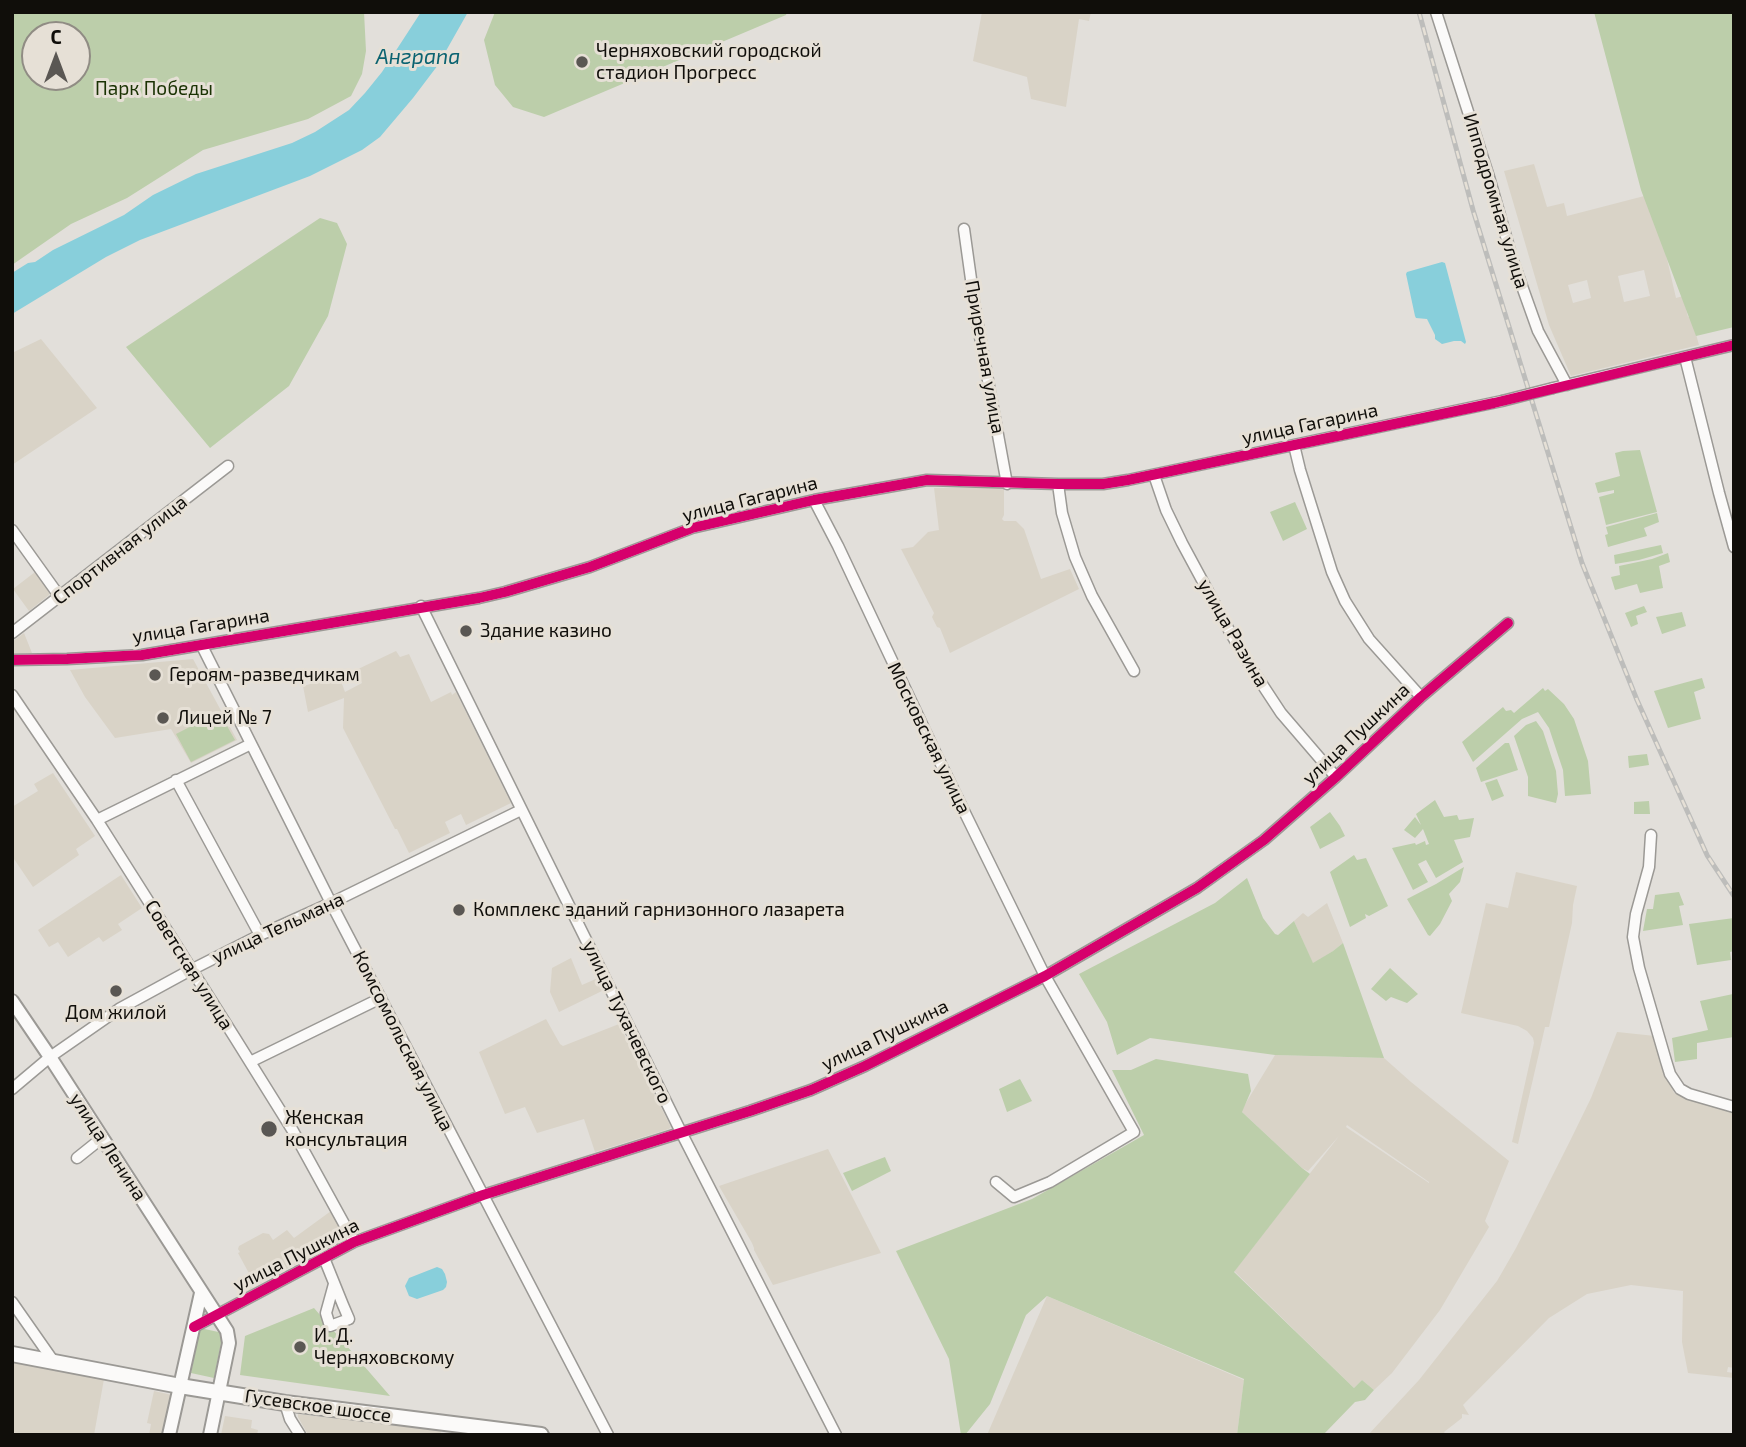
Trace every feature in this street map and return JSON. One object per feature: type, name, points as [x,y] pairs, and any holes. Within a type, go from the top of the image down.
[{"type":"highway","name":"Гусевское шоссе","points":[[12,1354],[285,1403],[541,1435]]},
{"type":"main road","name":"улица Ленина","points":[[12,1001],[227,1331],[229,1343],[210,1435]]},
{"type":"main road","points":[[169,1435],[201,1293]]},
{"type":"street","name":"Ипподромная улица","points":[[1436,12],[1513,261],[1538,331],[1567,385]]},
{"type":"street","name":"Приречная улица","points":[[964,229],[976,314],[1007,484]]},
{"type":"street","points":[[1567,385],[1734,345]]},
{"type":"street","points":[[1685,356],[1734,547]]},
{"type":"street","name":"улица Гагарина","points":[[12,660],[142,655],[479,598],[590,567],[692,528],[814,500],[927,480],[1007,484],[1103,484],[1567,385]]},
{"type":"street","points":[[1294,444],[1332,572],[1345,601],[1369,639],[1422,696]]},
{"type":"street","name":"Спортивная улица","points":[[12,634],[228,466]]},
{"type":"street","name":"улица Разина","points":[[1154,475],[1166,510],[1252,669],[1281,713],[1336,778]]},
{"type":"street","points":[[1058,484],[1062,513],[1091,596],[1134,671]]},
{"type":"street","name":"Московская улица","points":[[814,500],[1045,976],[1134,1132],[1050,1182],[1014,1197],[996,1182]]},
{"type":"street","points":[[12,530],[60,597]]},
{"type":"street","name":"улица Тухачевского","points":[[421,606],[681,1132],[836,1435]]},
{"type":"street","name":"улица Пушкина","points":[[194,1327],[354,1242],[483,1195],[811,1090],[1045,976],[1197,888],[1264,840],[1336,778],[1422,696],[1508,623]]},
{"type":"street","name":"Комсомольская улица","points":[[202,646],[331,903],[608,1435]]},
{"type":"street","name":"Советская улица","points":[[12,695],[97,820],[192,969],[293,1131],[354,1242]]},
{"type":"street","points":[[97,820],[251,744]]},
{"type":"street","points":[[176,780],[260,935]]},
{"type":"street","name":"улица Тельмана","points":[[12,1089],[50,1057],[119,1009],[192,969],[522,810]]},
{"type":"street","points":[[1651,835],[1649,867],[1636,914],[1633,937],[1639,968],[1666,1061],[1670,1074],[1680,1089],[1734,1107]]},
{"type":"street","points":[[250,1062],[381,998]]},
{"type":"street","points":[[77,1158],[102,1138]]},
{"type":"street","points":[[324,1258],[334,1284]]},
{"type":"street","points":[[12,1302],[54,1362]]},
{"type":"street","points":[[285,1403],[290,1419],[300,1435]]},
{"type":"shaded area","points":[[982,12],[1091,12],[1089,21],[1079,19],[1066,107],[1031,99],[1027,77],[973,61]]},
{"type":"shaded area","points":[[1534,164],[1547,207],[1564,203],[1567,216],[1652,194],[1676,298],[1683,296],[1699,345],[1571,376],[1549,325],[1504,171]],"holes":[[[1644,270],[1650,296],[1624,302],[1618,276]],[[1587,280],[1591,298],[1573,303],[1568,285]]]},
{"type":"shaded area","points":[[41,339],[97,408],[12,465],[12,353]]},
{"type":"shaded area","points":[[934,488],[1004,488],[1002,519],[1016,521],[1024,529],[1041,579],[1070,569],[1079,589],[950,653],[940,628],[932,617],[934,613],[901,549],[913,547],[928,532],[939,530]]},
{"type":"shaded area","points":[[35,572],[50,593],[29,611],[13,589]]},
{"type":"shaded area","points":[[24,633],[32,653],[12,655],[12,642]]},
{"type":"shaded area","points":[[396,651],[400,657],[409,654],[431,702],[456,692],[511,803],[466,825],[461,814],[445,822],[450,833],[409,853],[343,728],[344,698],[308,712],[303,686],[339,676],[345,692],[362,683],[356,670]]},
{"type":"shaded area","name":"Лицей № 7","points":[[193,659],[237,740],[191,763],[171,729],[115,738],[85,697],[70,670]]},
{"type":"shaded area","points":[[53,773],[95,836],[76,849],[79,855],[33,887],[12,856],[12,807],[38,791],[34,784]]},
{"type":"shaded area","points":[[1516,872],[1577,886],[1572,923],[1549,1027],[1545,1027],[1518,1144],[1512,1142],[1533,1038],[1518,1026],[1461,1013],[1486,903],[1508,908]]},
{"type":"shaded area","points":[[121,875],[142,908],[118,924],[122,930],[103,942],[99,937],[68,957],[58,942],[49,947],[38,930]]},
{"type":"shaded area","points":[[1327,903],[1343,943],[1313,964],[1294,921],[1303,913],[1308,917]]},
{"type":"shaded area","points":[[571,958],[582,985],[598,978],[604,990],[559,1012],[550,992],[552,968]]},
{"type":"shaded area","points":[[546,1019],[563,1046],[619,1024],[671,1127],[595,1152],[584,1119],[537,1133],[525,1107],[505,1114],[479,1052]]},
{"type":"shaded area","points":[[1617,1032],[1655,1036],[1674,1093],[1734,1111],[1734,1368],[1728,1367],[1727,1372],[1734,1373],[1734,1378],[1688,1373],[1682,1342],[1683,1291],[1631,1285],[1587,1294],[1549,1318],[1463,1405],[1469,1415],[1462,1414],[1462,1418],[1444,1432],[1446,1435],[1368,1435],[1419,1380],[1497,1281],[1591,1098]]},
{"type":"shaded area","points":[[1275,1055],[1384,1058],[1509,1161],[1485,1221],[1489,1227],[1440,1310],[1392,1373],[1374,1390],[1362,1380],[1354,1388],[1234,1271],[1339,1136],[1308,1171],[1241,1111]],"holes":[[[1347,1125],[1429,1182],[1346,1127]]]},
{"type":"shaded area","points":[[828,1149],[881,1253],[773,1285],[719,1186]]},
{"type":"shaded area","points":[[331,1211],[342,1233],[338,1243],[245,1293],[240,1284],[251,1277],[238,1253],[239,1246],[263,1233],[269,1234],[273,1240],[287,1230],[294,1238]]},
{"type":"shaded area","points":[[1047,1296],[1244,1380],[1237,1435],[987,1435]]},
{"type":"shaded area","points":[[12,1361],[104,1379],[94,1435],[12,1435]]},
{"type":"shaded area","points":[[154,1391],[172,1395],[164,1435],[149,1435],[151,1424],[147,1423]]},
{"type":"shaded area","points":[[298,1414],[441,1431],[440,1435],[308,1435]]},
{"type":"shaded area","points":[[225,1416],[252,1420],[251,1428],[258,1430],[257,1435],[221,1435]]},
{"type":"green space","name":"Парк Победы","points":[[12,12],[364,12],[366,51],[362,74],[351,96],[308,119],[203,150],[127,198],[71,224],[12,265]]},
{"type":"green space","name":"Черняховский городской стадион Прогресс","points":[[495,12],[787,12],[786,15],[544,117],[513,107],[495,85],[484,40]]},
{"type":"green space","points":[[1594,12],[1734,12],[1734,327],[1696,336],[1641,190]]},
{"type":"green space","points":[[320,218],[337,223],[347,244],[328,316],[289,386],[210,448],[126,347]]},
{"type":"green space","points":[[1640,450],[1657,512],[1606,525],[1599,497],[1614,493],[1614,490],[1598,493],[1595,483],[1620,476],[1615,453]]},
{"type":"green space","points":[[1295,502],[1307,529],[1283,541],[1270,512]]},
{"type":"green space","points":[[1657,513],[1659,522],[1644,528],[1647,536],[1608,547],[1606,527]]},
{"type":"green space","points":[[1661,545],[1663,553],[1615,564],[1614,555]]},
{"type":"green space","points":[[1668,553],[1670,562],[1659,566],[1663,588],[1640,593],[1637,584],[1615,590],[1611,577],[1620,575],[1619,566]]},
{"type":"green space","points":[[1644,606],[1647,612],[1636,616],[1638,624],[1631,627],[1625,613]]},
{"type":"green space","points":[[1682,612],[1686,626],[1662,634],[1656,617]]},
{"type":"green space","points":[[1702,678],[1705,688],[1694,692],[1701,719],[1668,728],[1654,691]]},
{"type":"green space","points":[[1543,688],[1545,691],[1548,689],[1564,704],[1574,719],[1588,761],[1591,794],[1565,796],[1563,770],[1549,728],[1538,712],[1522,719],[1473,762],[1462,742],[1503,707],[1514,713]]},
{"type":"green space","points":[[219,712],[235,740],[191,762],[176,734]]},
{"type":"green space","points":[[1536,721],[1543,731],[1556,771],[1556,803],[1528,796],[1528,777],[1514,736],[1526,725]]},
{"type":"green space","points":[[1505,743],[1509,743],[1518,770],[1481,782],[1476,768]]},
{"type":"green space","points":[[1647,754],[1649,765],[1629,768],[1628,756]]},
{"type":"green space","points":[[1497,779],[1504,796],[1492,801],[1485,783]]},
{"type":"green space","points":[[1435,800],[1444,817],[1457,815],[1459,820],[1474,818],[1470,837],[1454,840],[1463,862],[1436,878],[1426,860],[1418,864],[1428,882],[1413,890],[1392,848],[1425,841],[1426,845],[1429,844],[1423,829],[1415,838],[1404,830],[1415,817],[1421,825],[1416,814]]},
{"type":"green space","points":[[1649,801],[1650,814],[1634,814],[1634,802]]},
{"type":"green space","points":[[1330,812],[1345,836],[1320,849],[1310,827]]},
{"type":"green space","points":[[1354,855],[1357,860],[1366,858],[1388,906],[1369,916],[1365,914],[1366,918],[1350,927],[1330,872]]},
{"type":"green space","points":[[1464,867],[1460,882],[1449,894],[1452,901],[1440,924],[1428,935],[1407,899]]},
{"type":"green space","points":[[1247,878],[1263,918],[1275,934],[1278,935],[1294,921],[1313,963],[1343,943],[1384,1058],[1275,1055],[1150,1038],[1117,1055],[1107,1022],[1079,974],[1215,903]]},
{"type":"green space","points":[[1679,892],[1684,905],[1679,906],[1683,925],[1643,931],[1647,909],[1653,909],[1655,895]]},
{"type":"green space","points":[[1734,918],[1734,951],[1730,952],[1731,960],[1697,965],[1689,924]]},
{"type":"green space","points":[[1390,968],[1418,994],[1407,1003],[1391,997],[1386,1001],[1371,989]]},
{"type":"green space","points":[[1733,994],[1734,1037],[1697,1043],[1697,1059],[1675,1062],[1672,1038],[1708,1030],[1700,1001]]},
{"type":"green space","points":[[1156,1059],[1248,1074],[1251,1091],[1242,1112],[1310,1174],[1234,1272],[1354,1388],[1362,1380],[1374,1390],[1365,1400],[1355,1402],[1323,1435],[1237,1435],[1244,1379],[1047,1296],[1026,1315],[990,1404],[965,1435],[961,1435],[949,1359],[896,1251],[1032,1199],[1144,1135],[1112,1070],[1131,1070]]},
{"type":"green space","points":[[1020,1079],[1032,1101],[1007,1112],[999,1089]]},
{"type":"green space","points":[[885,1157],[891,1171],[852,1191],[843,1173]]},
{"type":"green space","points":[[314,1308],[390,1396],[240,1375],[245,1336]]},
{"type":"green space","points":[[200,1328],[223,1333],[214,1378],[191,1373]]},
{"type":"water","name":"Анграпа","points":[[421,12],[468,12],[438,65],[380,137],[362,150],[310,176],[140,240],[106,257],[12,314],[12,273],[28,263],[35,262],[53,250],[124,215],[153,195],[196,174],[292,143],[349,110],[382,72]]},
{"type":"water","points":[[1445,263],[1465,344],[1454,341],[1442,344],[1435,339],[1427,319],[1415,316],[1407,272]]},
{"type":"water","points":[[437,1267],[445,1274],[446,1287],[417,1299],[409,1296],[405,1286],[409,1278]]},
{"type":"railway","points":[[1419,12],[1473,210],[1582,563],[1637,700],[1707,855],[1734,896]]},
{"type":"cycle path","points":[[12,660],[142,655],[479,598],[590,567],[692,528],[814,500],[927,480],[1058,484],[1103,484],[1128,480],[1494,403],[1734,345]]},
{"type":"cycle path","points":[[194,1327],[354,1242],[483,1195],[811,1090],[1045,976],[1197,888],[1264,840],[1421,697],[1508,623]]},
{"type":"place","name":"Черняховский городской стадион Прогресс","points":[[582,62]]},
{"type":"place","name":"Здание казино","points":[[466,631]]},
{"type":"place","name":"Героям-разведчикам","points":[[155,675]]},
{"type":"place","name":"Лицей № 7","points":[[163,718]]},
{"type":"place","name":"Комплекс зданий гарнизонного лазарета","points":[[459,910]]},
{"type":"place","name":"Дом жилой","points":[[116,991]]},
{"type":"place","name":"Женская консультация","points":[[269,1129]]},
{"type":"place","name":"И. Д. Черняховскому","points":[[300,1347]]}]
